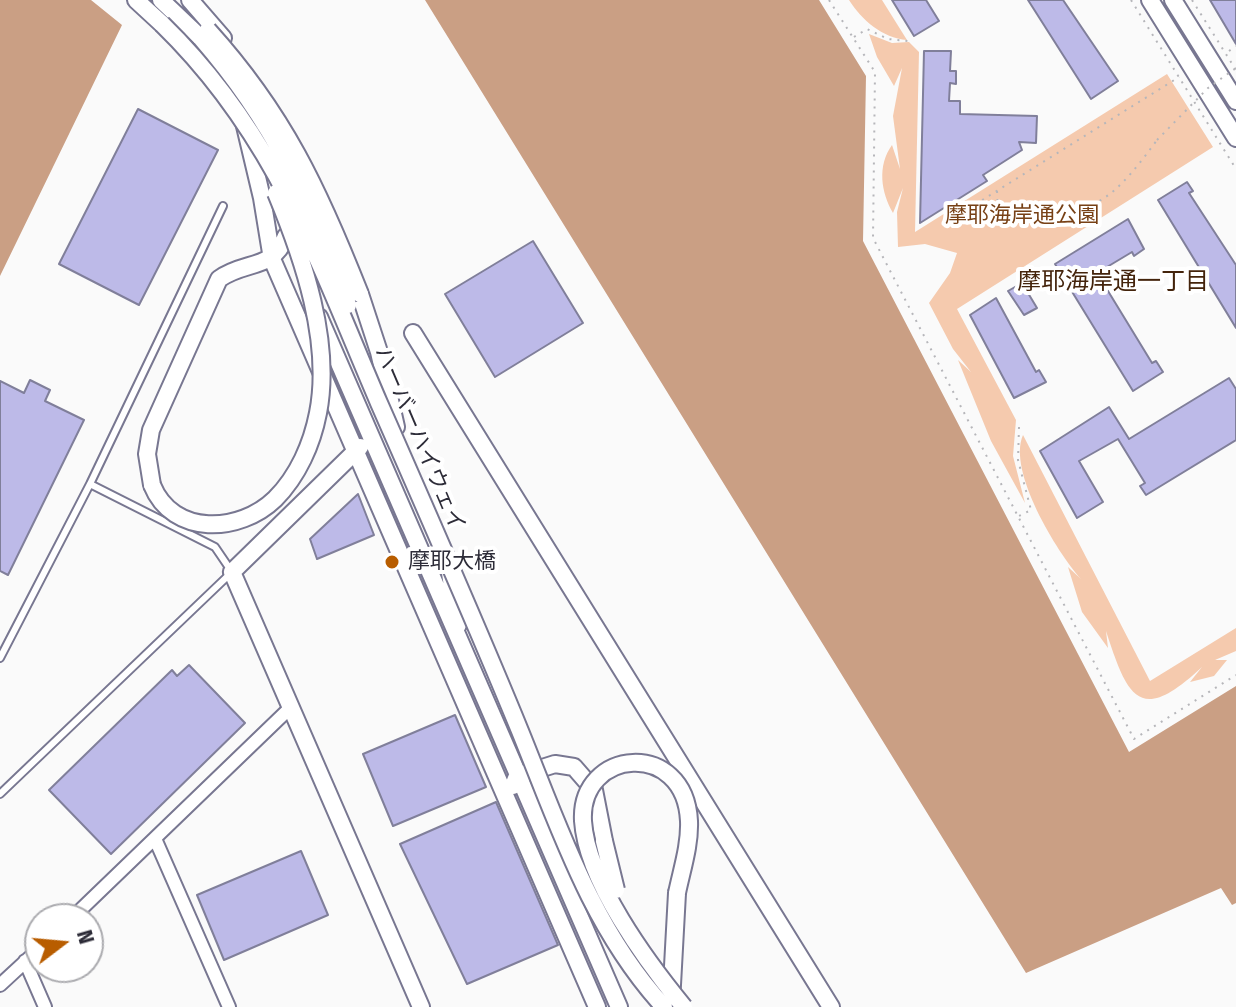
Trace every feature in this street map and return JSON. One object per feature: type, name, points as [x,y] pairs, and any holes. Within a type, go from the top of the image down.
[{"type":"street","name":"ハーバーハイウェイ","points":[[136,0],[224,91],[281,182],[489,656],[594,907],[625,960],[669,1007]]},
{"type":"street","name":"ハーバーハイウェイ","points":[[161,0],[201,38],[246,94],[296,176],[383,393],[586,875],[629,953],[669,1007]]},
{"type":"street","points":[[178,0],[244,70],[294,144],[360,294],[379,352],[393,420],[450,570],[462,649]]},
{"type":"street","points":[[190,0],[236,53],[258,95],[286,236],[619,1007]]},
{"type":"street","points":[[1150,0],[1236,138]]},
{"type":"street","points":[[1173,0],[1236,101]]},
{"type":"street","points":[[206,17],[242,101],[272,259],[597,1007]]},
{"type":"street","points":[[162,24],[238,122],[276,194],[308,286],[321,382],[319,409],[305,455],[286,486],[264,508],[228,524],[202,525],[169,509],[152,485],[147,454],[151,430],[202,310],[219,279],[239,267],[272,259],[280,252],[286,236]]},
{"type":"street","points":[[413,333],[831,1007]]},
{"type":"street","points":[[372,441],[354,450],[232,572],[421,1007]]},
{"type":"street","points":[[88,903],[156,841],[291,707]]},
{"type":"street","points":[[669,1007],[677,893],[689,831],[683,793],[672,776],[656,765],[640,762],[615,767],[595,782],[583,812],[587,840],[604,883],[630,931],[687,1007]]},
{"type":"street","points":[[517,776],[555,764],[581,770],[594,790],[612,877],[628,919],[687,1007]]},
{"type":"street","points":[[517,776],[512,790],[553,887],[565,933]]},
{"type":"street","points":[[156,841],[229,1007]]},
{"type":"street","points":[[0,985],[24,962]]},
{"type":"street","points":[[35,983],[45,1007]]},
{"type":"lane","points":[[0,658],[90,484],[223,206]]},
{"type":"lane","points":[[0,794],[232,572],[215,547],[90,484]]},
{"type":"path","points":[[829,0],[875,72],[873,238],[1134,739],[1236,675]]},
{"type":"path","points":[[1131,0],[1236,169]]},
{"type":"path","points":[[997,190],[998,207],[1051,214],[1096,205],[1119,189],[1157,140],[1208,88],[1236,69],[1192,0]]},
{"type":"path","points":[[853,38],[867,29],[888,39],[908,41]]},
{"type":"path","points":[[1229,51],[1236,46]]},
{"type":"path","points":[[955,217],[1179,77]]},
{"type":"path","points":[[1018,516],[1031,510],[1018,460],[1019,427]]},
{"type":"green space","points":[[849,0],[882,0],[907,40],[889,36],[874,27]]},
{"type":"green space","name":"摩耶海岸通公園","points":[[869,34],[892,43],[909,42],[919,52],[915,232],[1167,74],[1213,147],[957,309],[1016,420],[1013,456],[1025,503],[991,441],[958,360],[971,372],[953,349],[929,303],[950,273],[957,253],[925,244],[898,247],[897,212],[903,188],[893,213],[882,179],[884,162],[892,145],[900,169],[893,116],[902,68],[894,86],[877,57]]},
{"type":"green space","points":[[1023,435],[1150,681],[1236,628],[1236,651],[1215,660],[1227,660],[1214,676],[1190,682],[1202,667],[1181,685],[1150,699],[1139,696],[1130,688],[1106,631],[1108,648],[1082,612],[1068,567],[1081,579],[1048,531],[1028,489],[1020,450]]},
{"type":"shaded area","points":[[0,0],[91,0],[122,25],[0,276]]},
{"type":"shaded area","points":[[425,0],[819,0],[866,76],[863,241],[1129,752],[1236,686],[1236,903],[1232,905],[1221,888],[1026,973]]},
{"type":"building","points":[[892,0],[926,0],[939,21],[914,36]]},
{"type":"building","points":[[1028,0],[1063,0],[1118,81],[1091,99]]},
{"type":"building","points":[[1210,0],[1236,0],[1236,44]]},
{"type":"building","points":[[924,51],[951,51],[950,71],[956,71],[956,84],[950,83],[949,101],[960,101],[960,114],[1037,116],[1036,143],[1019,142],[1022,150],[983,175],[987,181],[920,223]]},
{"type":"building","points":[[138,109],[218,150],[139,305],[59,264]]},
{"type":"building","points":[[1187,182],[1193,191],[1189,193],[1236,265],[1236,328],[1158,200]]},
{"type":"building","points":[[1128,219],[1144,249],[1134,256],[1132,252],[1097,273],[1152,363],[1156,361],[1163,372],[1133,391],[1055,264]]},
{"type":"building","points":[[533,241],[583,323],[495,377],[445,294]]},
{"type":"building","points":[[1022,283],[1037,308],[1024,315],[1008,291]]},
{"type":"building","points":[[996,298],[1036,372],[1039,370],[1046,382],[1014,398],[970,315]]},
{"type":"building","points":[[1229,378],[1236,389],[1236,440],[1146,495],[1140,486],[1145,483],[1118,439],[1079,461],[1103,502],[1077,518],[1040,451],[1109,407],[1129,439]]},
{"type":"building","points":[[30,380],[50,390],[45,401],[84,420],[8,575],[0,571],[0,381],[24,393]]},
{"type":"building","points":[[358,494],[374,535],[317,559],[310,539]]},
{"type":"building","points":[[189,665],[245,723],[111,854],[49,790],[172,670],[177,676]]},
{"type":"building","points":[[455,715],[486,787],[393,826],[363,754]]},
{"type":"building","points":[[496,802],[558,945],[467,984],[400,844]]},
{"type":"building","points":[[301,851],[328,915],[224,960],[197,895]]},
{"type":"place","name":"摩耶大橋","points":[[392,562]]},
{"type":"district","name":"摩耶海岸通一丁目","points":[[1113,282]]}]
